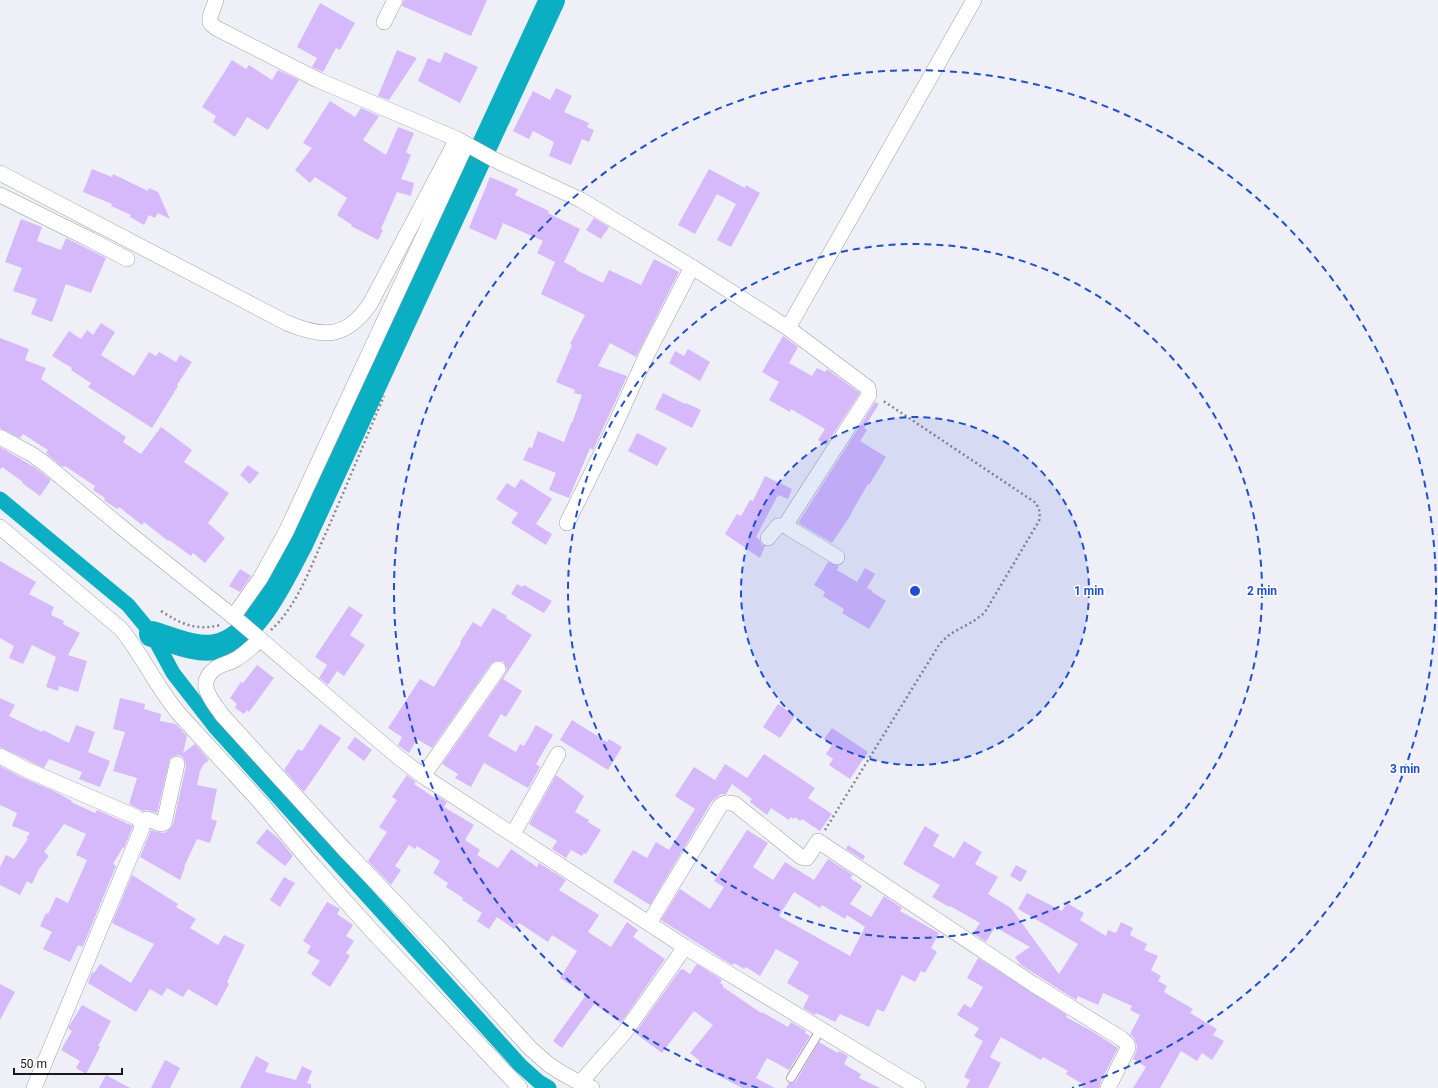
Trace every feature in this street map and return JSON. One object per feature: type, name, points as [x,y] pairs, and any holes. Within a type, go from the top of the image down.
[{"type":"street","points":[[216,0],[210,17],[210,24],[216,28],[318,80],[466,145],[582,200],[788,328],[868,388],[870,391],[869,395],[788,521],[789,528],[837,557]]},
{"type":"street","points":[[384,22],[395,0]]},
{"type":"street","points":[[788,328],[974,0]]},
{"type":"street","points":[[0,173],[288,323],[304,330],[319,334],[342,330],[351,325],[363,314],[466,145]]},
{"type":"street","points":[[236,619],[286,532],[466,145]]},
{"type":"street","points":[[0,195],[91,240],[127,260]]},
{"type":"street","points":[[567,523],[610,436],[648,352],[692,267]]},
{"type":"street","points":[[0,437],[44,463],[236,619],[398,757],[423,776],[685,947],[918,1088]]},
{"type":"street","points":[[768,538],[778,526],[788,525]]},
{"type":"street","points":[[0,527],[121,629],[131,641],[170,704],[260,802],[312,864],[373,932],[520,1088]]},
{"type":"street","points":[[256,636],[243,655],[236,660],[217,668],[206,679],[205,686],[208,695],[222,715],[345,850],[437,946],[530,1048],[548,1064],[586,1086],[685,947]]},
{"type":"street","points":[[423,776],[498,669]]},
{"type":"street","points":[[513,834],[558,754]]},
{"type":"street","points":[[0,756],[136,817],[141,822],[142,828],[34,1088]]},
{"type":"street","points":[[141,822],[147,819],[161,824],[164,823],[177,764]]},
{"type":"street","points":[[648,923],[720,806],[724,802],[735,804],[801,858],[807,858],[818,841],[1033,984],[1122,1039],[1127,1044],[1128,1048],[1108,1088]]},
{"type":"lane","points":[[792,1078],[821,1030]]},
{"type":"path","points":[[818,841],[939,646],[950,633],[978,619],[985,612],[1039,521],[1040,512],[1036,503],[870,391]]},
{"type":"path","points":[[256,636],[273,629],[285,615],[307,577],[384,396]]},
{"type":"path","points":[[161,611],[179,622],[195,627],[210,628],[236,619]]},
{"type":"building","points":[[404,0],[487,0],[471,36],[402,6]]},
{"type":"building","points":[[320,3],[355,23],[340,50],[336,48],[323,72],[312,67],[317,58],[297,47]]},
{"type":"building","points":[[397,50],[417,58],[389,100],[378,96]]},
{"type":"building","points":[[445,52],[478,67],[460,103],[418,81],[428,58],[440,63]]},
{"type":"building","points":[[232,60],[246,69],[249,65],[272,80],[278,70],[299,80],[268,130],[247,117],[235,137],[213,122],[216,116],[202,107]]},
{"type":"building","points":[[556,88],[572,96],[564,112],[589,123],[587,127],[594,130],[589,142],[582,139],[571,165],[549,156],[554,142],[533,131],[529,139],[513,131],[533,91],[550,100]]},
{"type":"building","points":[[330,101],[355,117],[361,108],[379,116],[363,140],[386,155],[398,127],[414,133],[406,152],[411,155],[401,179],[414,183],[411,196],[397,192],[381,229],[383,230],[378,240],[351,226],[352,225],[337,215],[347,198],[315,177],[310,183],[295,170],[312,148],[303,143]]},
{"type":"building","points":[[92,169],[112,177],[113,174],[148,191],[149,188],[158,192],[170,219],[158,213],[155,218],[149,215],[144,225],[130,217],[131,215],[111,206],[112,204],[83,192]]},
{"type":"building","points":[[709,169],[745,188],[746,185],[760,193],[731,247],[717,240],[736,204],[717,194],[695,234],[678,225]]},
{"type":"building","points":[[490,177],[518,189],[515,195],[549,211],[548,213],[580,229],[564,262],[577,269],[576,270],[603,283],[609,270],[641,285],[654,259],[679,272],[636,357],[610,343],[598,366],[627,376],[593,450],[590,448],[569,498],[549,490],[556,473],[523,460],[529,447],[532,448],[538,431],[564,442],[582,395],[574,393],[575,390],[556,382],[572,345],[570,344],[585,315],[541,294],[555,262],[537,253],[543,241],[503,223],[496,240],[469,228]]},
{"type":"building","points":[[594,218],[609,227],[601,239],[586,230]]},
{"type":"building","points":[[21,219],[42,227],[37,241],[61,250],[66,238],[106,258],[91,293],[66,284],[52,322],[31,314],[37,299],[13,291],[22,268],[5,262]]},
{"type":"building","points":[[101,323],[115,332],[101,355],[134,376],[149,352],[156,356],[159,352],[176,362],[180,355],[192,362],[152,428],[88,387],[91,383],[71,370],[72,368],[52,356],[69,331],[81,339],[87,330],[93,335]]},
{"type":"building","points":[[783,336],[798,347],[789,363],[812,376],[817,368],[825,372],[827,369],[860,393],[826,445],[818,440],[825,429],[791,409],[790,412],[769,400],[779,382],[762,372]]},
{"type":"building","points":[[0,338],[29,349],[25,360],[46,368],[41,379],[126,437],[123,442],[141,454],[161,427],[192,450],[184,462],[229,493],[208,523],[225,538],[205,563],[193,553],[191,556],[169,540],[168,541],[144,522],[142,525],[119,507],[117,509],[104,500],[105,498],[93,490],[95,486],[65,466],[61,466],[46,453],[48,450],[23,434],[20,438],[0,428]]},
{"type":"building","points":[[688,349],[710,362],[700,381],[669,363],[675,351],[684,356]]},
{"type":"building","points":[[663,393],[701,410],[692,428],[655,409]]},
{"type":"building","points":[[875,402],[879,404],[864,428],[867,430],[860,441],[886,457],[832,543],[798,523]]},
{"type":"building","points":[[637,433],[667,448],[657,466],[628,451]]},
{"type":"building","points":[[0,447],[36,468],[51,480],[40,496],[2,467],[0,470]]},
{"type":"building","points":[[248,465],[259,473],[250,484],[240,475]]},
{"type":"building","points":[[765,476],[792,489],[788,499],[778,495],[756,537],[762,545],[765,546],[760,558],[725,534],[737,514],[741,516],[750,500],[753,501]]},
{"type":"building","points":[[521,479],[552,499],[536,524],[552,534],[546,545],[511,523],[518,513],[496,499],[507,483],[515,488]]},
{"type":"building","points":[[0,561],[36,582],[29,594],[54,607],[51,615],[64,621],[63,624],[80,633],[68,655],[87,661],[78,692],[59,686],[58,691],[46,687],[56,657],[32,645],[23,664],[9,658],[14,646],[0,638]]},
{"type":"building","points":[[828,562],[839,566],[837,570],[857,582],[865,568],[875,574],[867,588],[886,601],[869,629],[842,613],[844,609],[823,596],[825,592],[814,585]]},
{"type":"building","points":[[240,569],[251,576],[240,592],[229,586]]},
{"type":"building","points":[[517,584],[522,587],[524,585],[552,601],[544,613],[511,594]]},
{"type":"building","points":[[349,606],[363,615],[350,635],[365,645],[344,676],[337,671],[328,685],[319,678],[327,665],[315,657]]},
{"type":"building","points":[[493,608],[507,616],[506,618],[532,635],[503,679],[522,691],[506,717],[501,714],[488,736],[516,752],[520,744],[524,746],[536,725],[553,735],[536,764],[540,767],[528,788],[484,763],[471,787],[455,778],[458,774],[442,764],[505,674],[507,670],[503,661],[495,661],[491,664],[432,748],[417,739],[409,753],[398,745],[402,737],[388,728],[420,679],[434,687],[473,622],[481,627]]},
{"type":"building","points":[[257,665],[274,678],[249,712],[247,710],[244,714],[235,708],[237,704],[230,698],[241,682],[243,683]]},
{"type":"building","points":[[0,698],[15,705],[9,716],[69,743],[76,725],[95,732],[88,752],[110,761],[100,787],[79,779],[82,772],[49,759],[44,768],[0,747]]},
{"type":"building","points":[[120,698],[145,704],[144,709],[161,714],[160,721],[176,724],[187,736],[183,753],[195,744],[209,760],[203,765],[200,771],[197,785],[217,789],[211,819],[217,821],[210,843],[197,839],[184,867],[180,880],[140,857],[151,830],[164,833],[173,825],[186,766],[185,761],[183,757],[179,755],[170,758],[157,813],[147,810],[143,811],[129,804],[137,778],[113,771],[125,732],[113,729]]},
{"type":"building","points":[[778,704],[795,716],[780,738],[763,727]]},
{"type":"building","points":[[572,720],[607,742],[609,739],[622,747],[608,770],[560,740]]},
{"type":"building","points":[[320,724],[341,738],[304,792],[284,770],[298,749],[302,751]]},
{"type":"building","points":[[832,728],[868,752],[850,779],[829,765],[833,759],[826,754],[832,745],[824,739]]},
{"type":"building","points":[[355,737],[372,750],[364,761],[347,748]]},
{"type":"building","points":[[764,754],[815,788],[808,798],[832,814],[820,831],[802,819],[800,821],[795,817],[794,819],[791,817],[789,820],[771,808],[767,815],[750,802],[752,799],[732,784],[726,794],[721,794],[712,801],[650,905],[613,882],[633,850],[647,858],[656,842],[669,850],[695,809],[675,796],[694,767],[715,780],[725,764],[747,778]]},
{"type":"building","points":[[0,766],[54,791],[72,801],[71,802],[95,813],[97,810],[133,826],[124,848],[123,847],[113,864],[116,866],[83,947],[78,945],[70,962],[43,949],[52,932],[40,926],[46,913],[48,914],[56,897],[68,903],[87,860],[76,855],[86,834],[64,824],[44,852],[49,856],[39,869],[32,884],[27,881],[20,895],[0,885],[0,867],[6,855],[14,859],[28,839],[26,838],[30,833],[12,826],[17,813],[0,805]]},
{"type":"building","points":[[407,775],[416,782],[414,784],[435,798],[437,796],[447,802],[444,807],[474,825],[465,840],[480,850],[477,855],[498,868],[511,849],[537,867],[539,863],[566,880],[559,890],[599,915],[588,932],[611,947],[627,922],[638,930],[633,937],[665,959],[621,1023],[594,1004],[562,1048],[553,1041],[586,995],[560,978],[577,951],[552,935],[548,942],[519,923],[514,929],[497,917],[489,929],[477,921],[482,913],[446,887],[448,883],[433,873],[440,861],[417,846],[415,849],[409,845],[395,866],[401,870],[391,885],[368,861],[387,832],[379,827],[397,800],[392,797]]},
{"type":"building","points":[[556,775],[584,796],[575,812],[589,820],[588,822],[601,830],[586,854],[584,853],[582,856],[571,850],[566,858],[552,849],[557,841],[529,824]]},
{"type":"building","points":[[925,826],[939,835],[933,846],[954,858],[964,841],[982,852],[975,864],[998,877],[988,894],[1011,908],[1059,974],[1078,944],[1018,909],[1027,893],[1062,911],[1067,903],[1084,913],[1080,920],[1106,936],[1108,930],[1116,933],[1121,922],[1133,928],[1130,935],[1147,944],[1144,950],[1158,956],[1151,970],[1161,976],[1158,981],[1167,986],[1164,992],[1193,1009],[1190,1013],[1217,1029],[1213,1035],[1224,1041],[1212,1060],[1202,1053],[1197,1061],[1181,1051],[1160,1088],[1133,1088],[1146,1067],[1133,1059],[1137,1046],[1134,1038],[1130,1034],[1140,1015],[1130,1010],[1132,1006],[1103,993],[1098,1005],[1078,996],[1076,1000],[1021,965],[1015,957],[1030,947],[995,927],[986,942],[973,933],[980,923],[932,897],[940,885],[903,864]]},
{"type":"building","points":[[267,829],[279,839],[293,856],[285,866],[256,843]]},
{"type":"building","points":[[747,830],[768,843],[753,867],[773,880],[785,862],[814,880],[828,859],[853,875],[850,878],[862,886],[850,904],[871,917],[884,896],[902,908],[900,911],[939,933],[931,948],[937,952],[925,973],[921,971],[915,982],[902,975],[884,1012],[877,1009],[869,1027],[840,1014],[835,1022],[819,1014],[816,1013],[815,1015],[803,1008],[809,996],[787,983],[799,962],[776,949],[760,976],[746,967],[744,969],[734,963],[732,965],[661,920],[680,889],[710,909],[724,887],[714,881]],"holes":[[[794,892],[820,908],[822,905],[845,919],[847,915],[865,927],[850,956],[779,916]]]},
{"type":"building","points":[[848,845],[865,856],[863,860],[846,849]]},
{"type":"building","points":[[1016,865],[1027,871],[1021,882],[1010,876]]},
{"type":"building","points":[[132,875],[178,904],[176,907],[196,919],[190,928],[218,945],[224,935],[245,945],[227,982],[229,984],[217,1006],[188,989],[183,997],[167,988],[162,996],[150,989],[136,1012],[88,983],[92,972],[94,973],[100,964],[131,983],[154,944],[112,923]]},
{"type":"building","points":[[284,877],[295,883],[280,907],[270,900]]},
{"type":"building","points":[[327,902],[340,909],[337,914],[353,925],[346,936],[354,941],[346,953],[350,956],[330,987],[311,974],[320,961],[307,953],[311,946],[303,941]]},
{"type":"building","points":[[978,958],[1067,1015],[1066,1017],[1118,1048],[1099,1088],[1082,1088],[1084,1085],[1066,1074],[1068,1071],[1043,1057],[1041,1060],[1001,1037],[990,1057],[1001,1063],[988,1088],[966,1088],[970,1080],[964,1077],[983,1041],[974,1036],[979,1028],[957,1015],[964,1004],[971,1008],[983,987],[967,978]]},
{"type":"building","points":[[697,964],[722,980],[720,983],[723,987],[761,1013],[762,1012],[788,1027],[791,1022],[806,1031],[805,1033],[810,1036],[789,1070],[767,1058],[756,1078],[775,1088],[742,1088],[698,1065],[700,1061],[690,1053],[713,1025],[694,1011],[662,1053],[635,1033],[680,970],[683,969],[690,974]]},
{"type":"building","points":[[0,984],[15,992],[0,1020]]},
{"type":"building","points":[[82,1005],[111,1021],[86,1074],[76,1068],[80,1061],[61,1050],[72,1031],[68,1028]]},
{"type":"building","points":[[819,1042],[838,1053],[839,1051],[848,1056],[844,1064],[861,1074],[859,1078],[880,1088],[786,1088],[789,1083],[796,1081]]},
{"type":"building","points":[[256,1056],[269,1063],[265,1072],[296,1080],[302,1066],[312,1071],[307,1083],[311,1084],[311,1088],[240,1088]]},
{"type":"building","points":[[165,1060],[180,1068],[170,1088],[151,1088]]},
{"type":"building","points":[[106,1075],[130,1088],[99,1088]]},
{"type":"waterway","points":[[152,634],[191,646],[208,648],[215,647],[229,642],[243,633],[266,605],[300,544],[552,0]]},
{"type":"waterway","points":[[0,499],[128,605],[152,634],[173,673],[215,727],[520,1065],[539,1082],[549,1088]]}]
